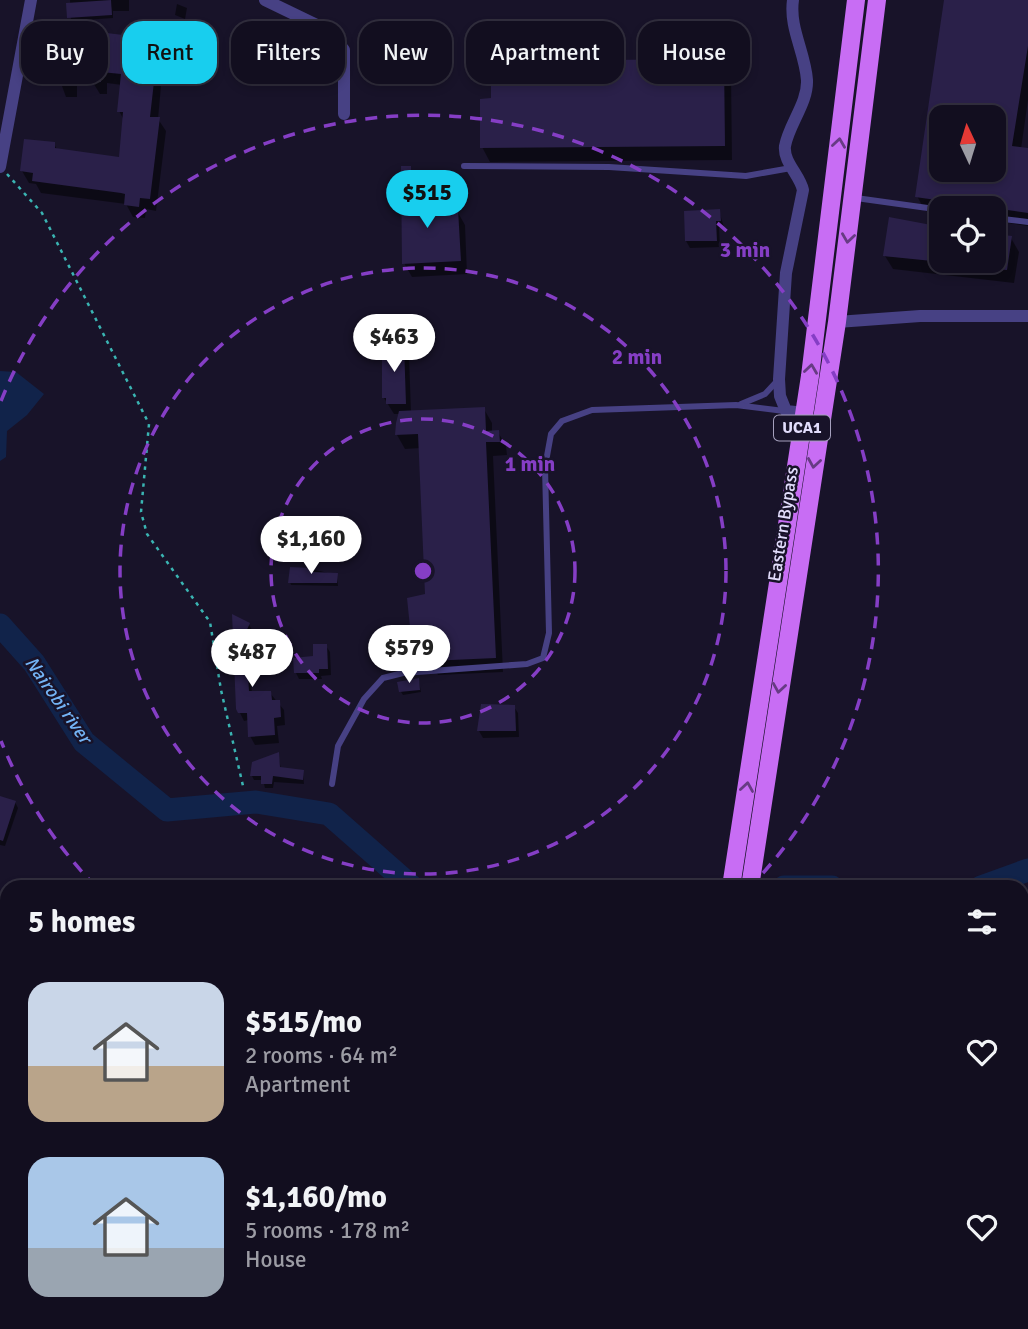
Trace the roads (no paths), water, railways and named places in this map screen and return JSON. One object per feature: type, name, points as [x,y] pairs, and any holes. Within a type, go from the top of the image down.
[{"type":"main road","name":"Eastern Bypass","points":[[749,880],[745,854],[805,413],[856,0]]},
{"type":"main road","name":"Eastern Bypass","points":[[735,880],[745,854],[837,321],[877,0]]},
{"type":"street","points":[[3,170],[31,0]]},
{"type":"street","points":[[265,0],[329,31],[344,50],[344,114]]},
{"type":"street","points":[[793,0],[794,28],[806,70],[807,85],[785,147],[787,160],[800,177],[803,190],[786,273],[779,379],[780,396],[786,411],[805,413]]},
{"type":"street","points":[[837,321],[920,316],[1028,316]]},
{"type":"lane","points":[[464,166],[608,167],[746,176],[793,168]]},
{"type":"lane","points":[[854,197],[929,208]]},
{"type":"lane","points":[[1006,219],[1028,222]]},
{"type":"lane","points":[[736,405],[765,394],[779,379]]},
{"type":"lane","points":[[332,784],[338,746],[364,699],[383,678],[403,673],[527,664],[543,658],[549,633],[545,467],[551,434],[562,421],[592,410],[736,405],[786,411]]},
{"type":"water","points":[[0,371],[16,372],[44,394],[27,415],[7,431],[6,457],[0,461]]},
{"type":"waterway","name":"Nairobi river","points":[[0,625],[34,663],[84,742],[167,810],[256,802],[329,814],[404,880]]},
{"type":"waterway","name":"Nairobi river","points":[[1000,880],[1028,870]]}]
